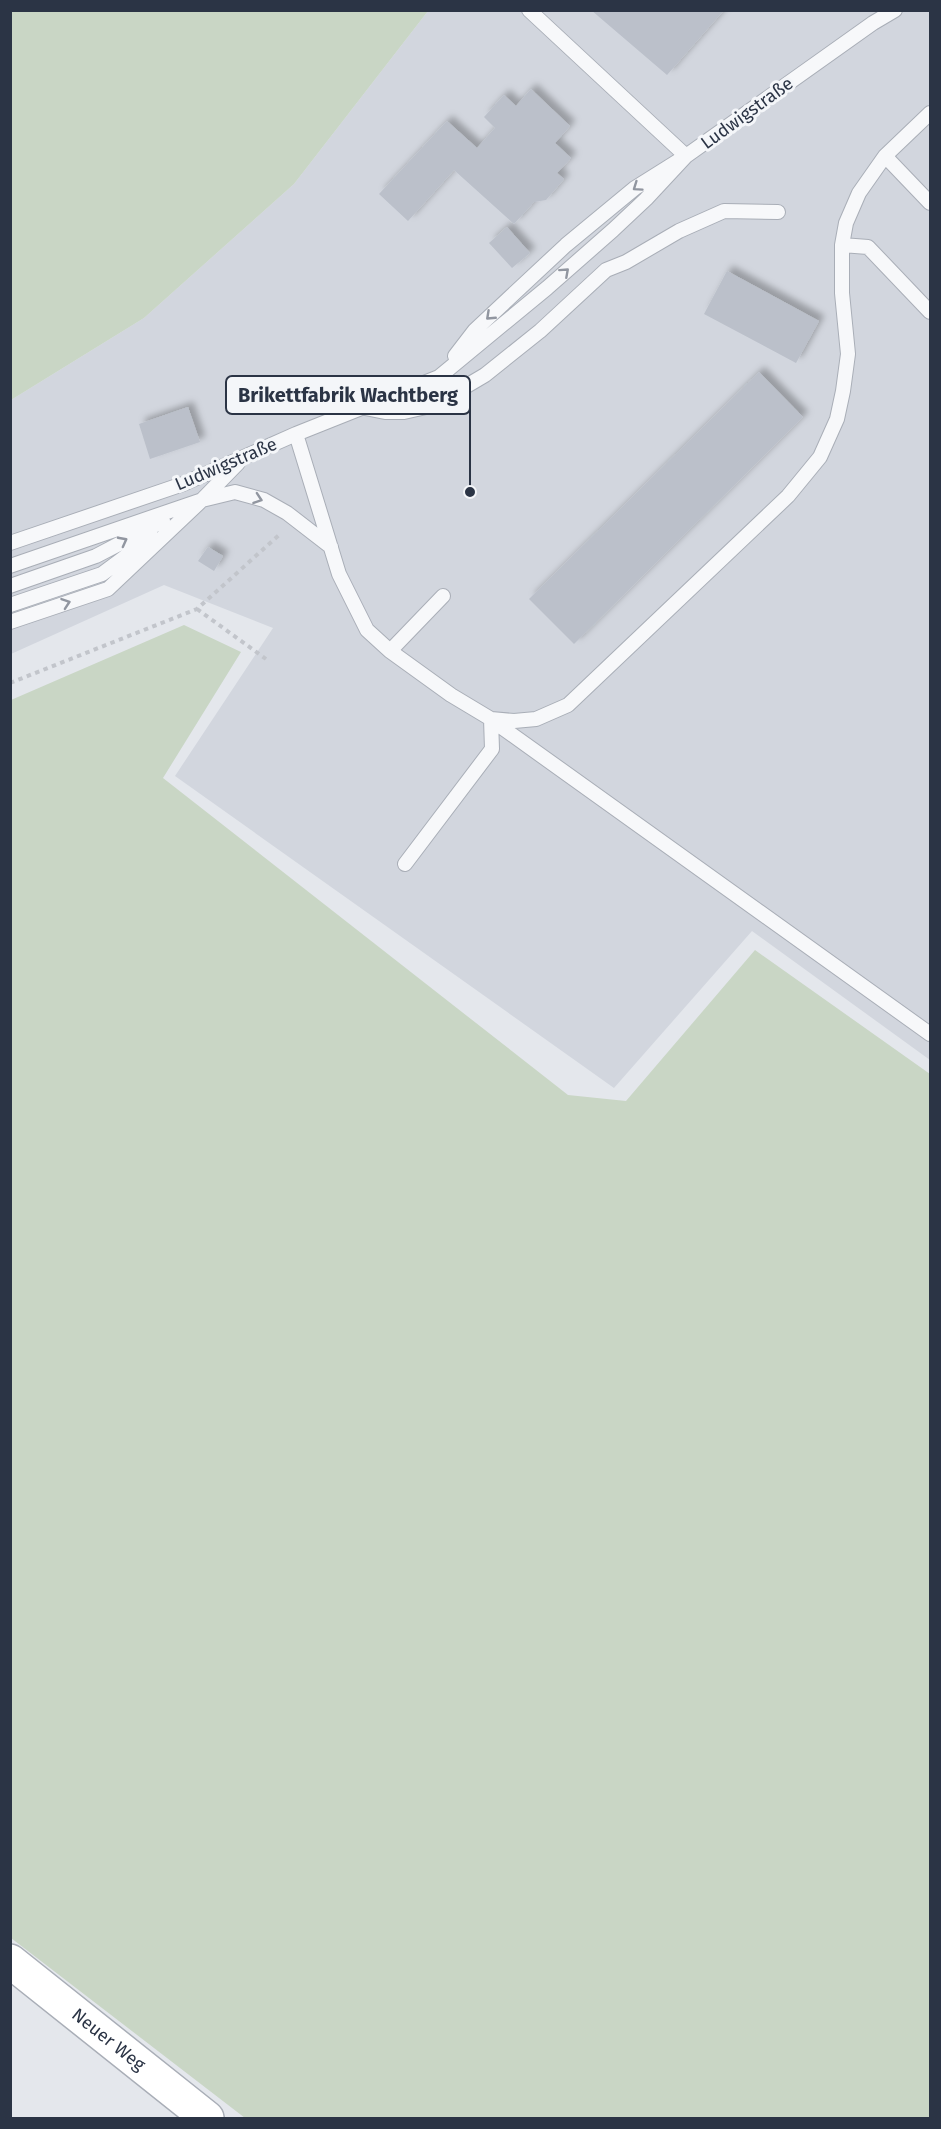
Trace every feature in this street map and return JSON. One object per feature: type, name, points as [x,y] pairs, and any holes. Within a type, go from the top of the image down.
[{"type":"main road","name":"Neuer Weg","points":[[10,1961],[207,2118]]},
{"type":"lane","name":"Ludwigstraße","points":[[529,10],[686,156]]},
{"type":"lane","name":"Ludwigstraße","points":[[10,543],[183,484],[296,434],[439,377],[475,330],[566,245],[635,188],[686,156],[873,23],[895,10]]},
{"type":"lane","points":[[491,719],[514,721],[536,719],[568,705],[788,496],[820,457],[837,419],[848,354],[842,293],[842,244],[846,223],[859,193],[885,156],[930,113]]},
{"type":"lane","points":[[885,156],[930,203]]},
{"type":"lane","points":[[365,408],[385,412],[404,412],[441,402],[485,375],[513,354],[606,270],[724,211],[778,212]]},
{"type":"lane","points":[[842,244],[868,247],[930,312]]},
{"type":"lane","points":[[296,434],[339,574],[367,630],[390,651],[451,695],[491,719],[930,1034]]},
{"type":"lane","points":[[10,622],[108,589],[244,457]]},
{"type":"lane","points":[[10,566],[202,500],[235,492],[264,500],[298,521],[331,547]]},
{"type":"lane","points":[[10,586],[96,556],[202,500]]},
{"type":"lane","points":[[10,605],[102,574],[202,500]]},
{"type":"lane","points":[[390,651],[443,596]]},
{"type":"lane","points":[[405,864],[492,749],[491,719]]},
{"type":"path","points":[[10,683],[197,609],[298,521]]},
{"type":"path","points":[[197,609],[266,659]]},
{"type":"shaded area","points":[[428,11],[930,11],[930,1060],[752,931],[614,1088],[175,776],[273,628],[164,585],[11,654],[11,400],[144,318],[294,184]]},
{"type":"green space","points":[[11,10],[428,11],[294,184],[144,318],[11,400]]},
{"type":"green space","points":[[184,625],[241,652],[163,778],[568,1095],[626,1101],[755,950],[930,1074],[930,2118],[245,2118],[11,1938],[11,700]]},
{"type":"building","points":[[591,10],[724,10],[667,75]]},
{"type":"building","points":[[531,89],[570,126],[555,143],[571,158],[557,173],[564,179],[546,200],[534,202],[514,224],[454,170],[408,221],[379,194],[447,121],[477,148],[495,128],[484,117],[504,95],[516,106]]},
{"type":"building","points":[[507,227],[530,253],[512,268],[489,243]]},
{"type":"building","points":[[727,271],[819,321],[796,363],[704,314]]},
{"type":"building","points":[[759,372],[803,417],[574,644],[529,599]]},
{"type":"building","points":[[188,407],[200,442],[150,459],[139,424]]},
{"type":"building","points":[[208,547],[223,556],[214,571],[198,561]]},
{"type":"place","name":"Brikettfabrik Wachtberg","points":[[470,492]]}]
